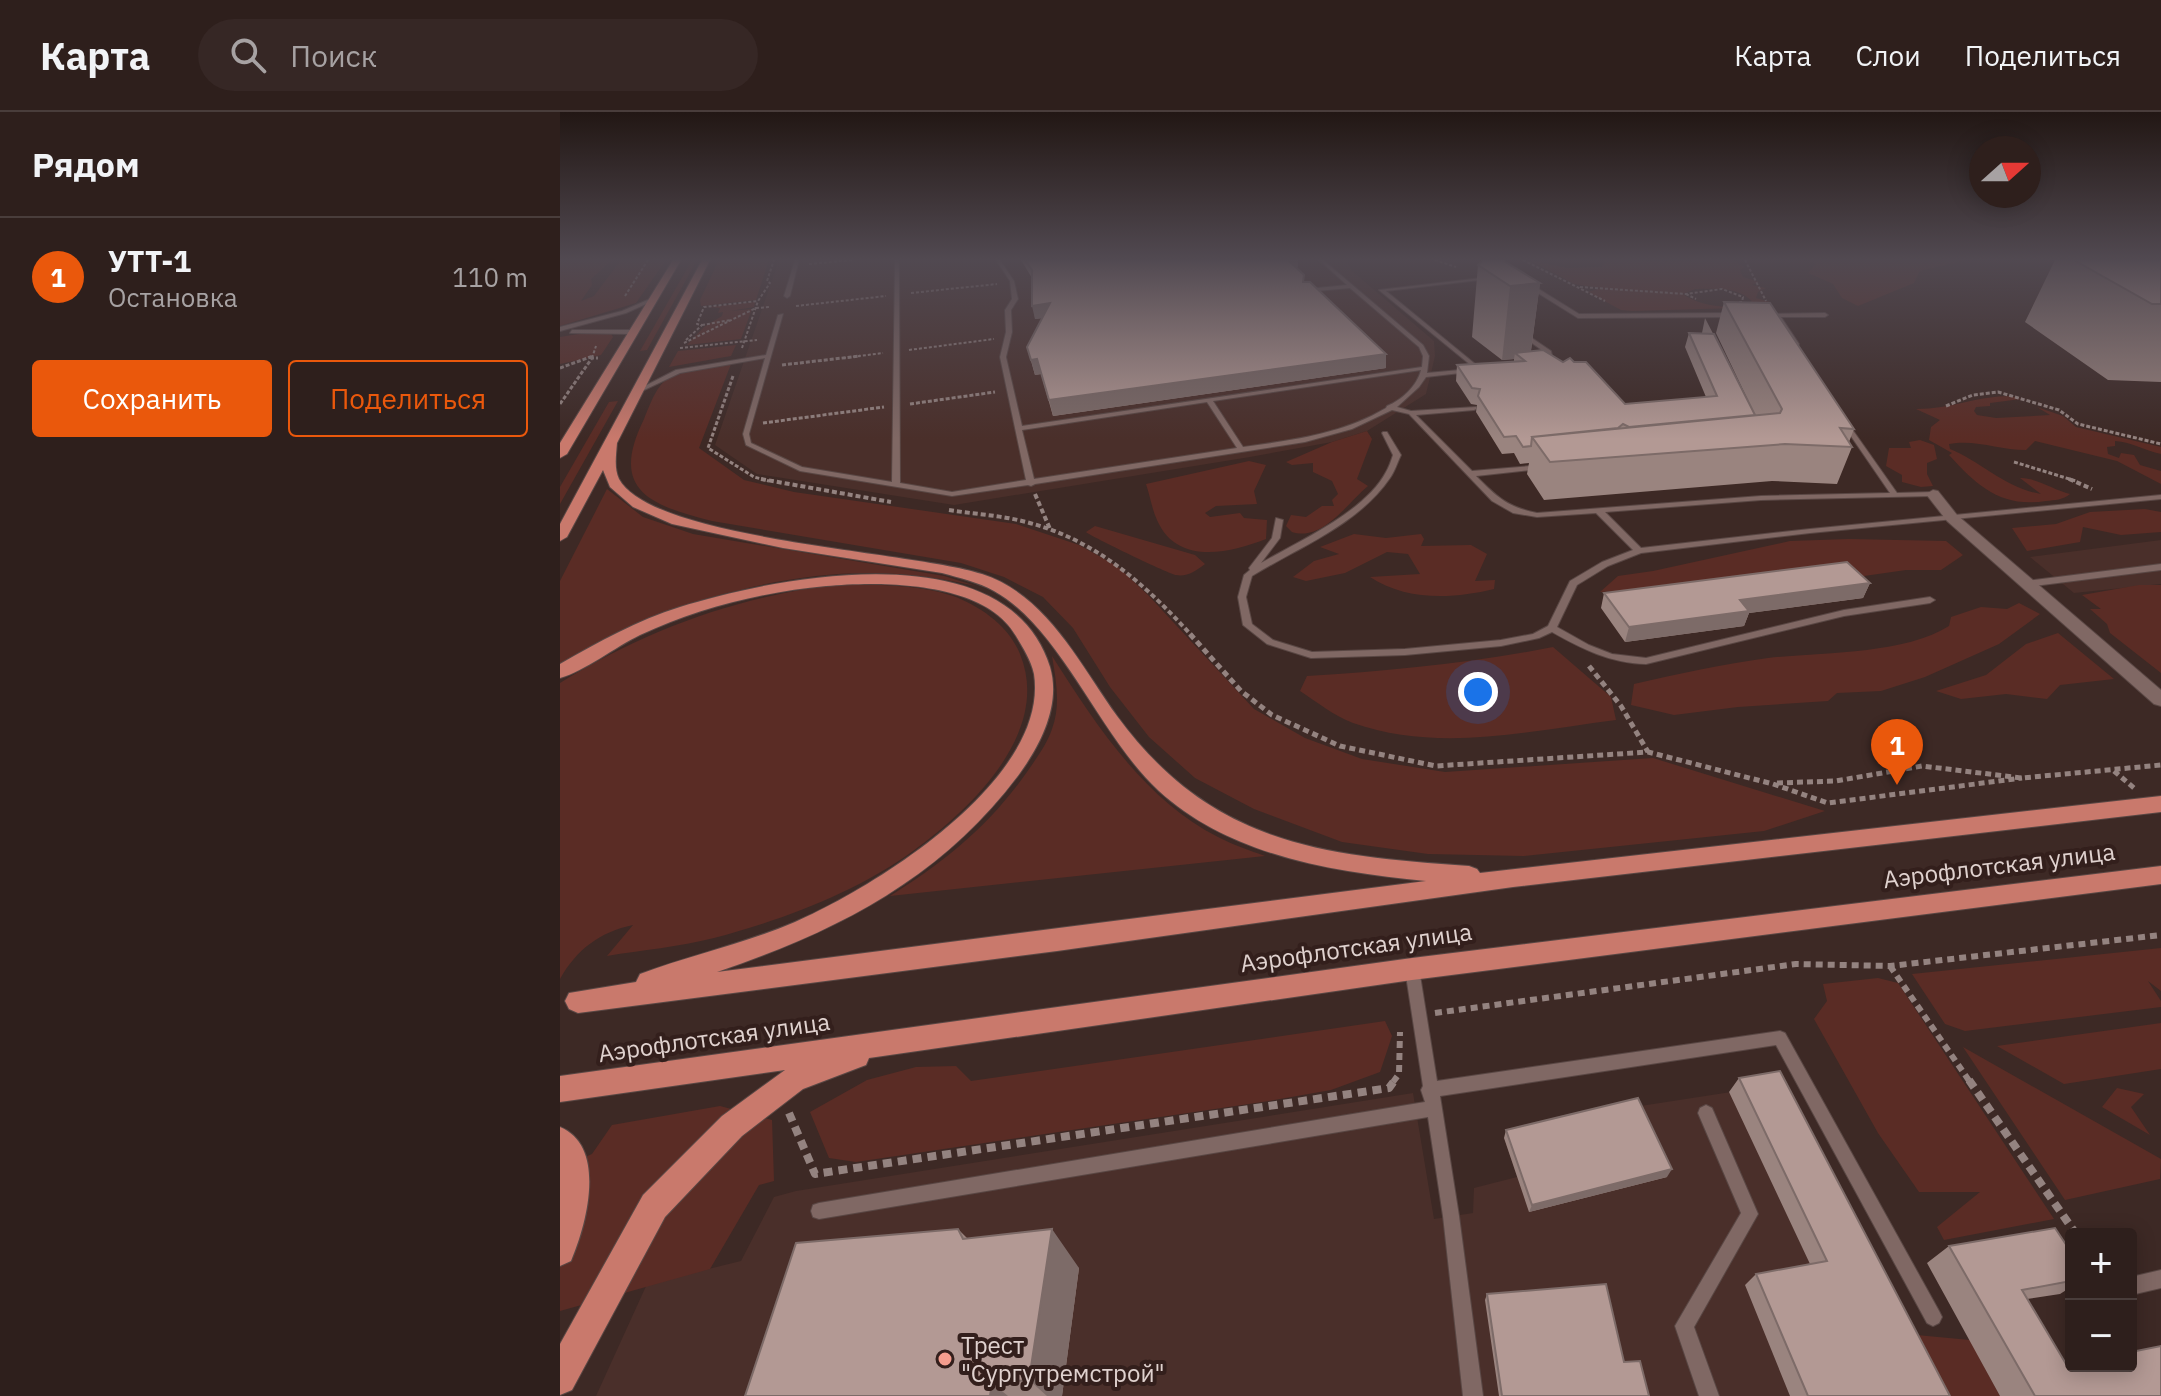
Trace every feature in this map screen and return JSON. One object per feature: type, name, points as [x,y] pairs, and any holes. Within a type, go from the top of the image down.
[{"type":"main road","points":[[560,454],[640,320]]},
{"type":"main road","points":[[560,537],[676,320]]},
{"type":"main road","points":[[611,443],[608,463],[615,484],[643,508],[664,518],[727,533],[938,568],[976,577],[1012,594],[1040,618],[1136,753],[1189,804],[1230,829],[1290,850],[1394,870],[1513,878]]},
{"type":"main road","points":[[560,672],[634,632],[709,603],[791,584],[869,578],[947,587],[1003,611],[1032,645],[1044,678],[1041,711],[1034,733],[1018,762],[980,813],[934,854],[881,889],[802,928],[699,967],[569,1002]]},
{"type":"main road","name":"Аэрофлотская улица","points":[[569,1002],[1057,941],[1513,878],[2161,804]]},
{"type":"main road","name":"Аэрофлотская улица","points":[[560,1089],[1412,969],[2161,875]]},
{"type":"main road","points":[[560,1378],[654,1206],[732,1126],[793,1080],[842,1060],[945,1033]]},
{"type":"main road","points":[[560,1142],[568,1151],[577,1183],[560,1250]]},
{"type":"street","points":[[1933,494],[1952,518],[2161,700]]},
{"type":"lane","points":[[560,332],[599,320]]},
{"type":"lane","points":[[780,320],[746,434],[748,444],[800,469],[952,494],[1242,451],[1339,432],[1389,407],[1419,385],[1426,356],[1421,346],[1391,320]]},
{"type":"lane","points":[[896,484],[897,320]]},
{"type":"lane","points":[[1008,320],[1003,357],[1031,484]]},
{"type":"lane","points":[[1418,320],[1478,369]]},
{"type":"lane","points":[[1758,320],[1785,325]]},
{"type":"lane","points":[[1780,320],[1799,349]]},
{"type":"lane","points":[[1705,324],[1731,324]]},
{"type":"lane","points":[[1516,329],[1549,352],[1557,366]]},
{"type":"lane","points":[[560,332],[633,332]]},
{"type":"lane","points":[[640,390],[678,371],[769,356]]},
{"type":"lane","points":[[1536,361],[1551,359]]},
{"type":"lane","points":[[1019,428],[1208,399],[1423,372],[1492,367]]},
{"type":"lane","points":[[1208,399],[1242,451]]},
{"type":"lane","points":[[1389,407],[1411,413],[1474,408]]},
{"type":"lane","points":[[1836,409],[1895,495]]},
{"type":"lane","points":[[1411,413],[1495,499],[1516,511],[1537,515],[1761,498],[1933,494]]},
{"type":"lane","points":[[1248,575],[1338,522],[1370,496],[1395,465],[1397,455],[1385,433]]},
{"type":"lane","points":[[1527,453],[1535,467]]},
{"type":"lane","points":[[1469,474],[1549,466]]},
{"type":"lane","points":[[1279,520],[1276,538],[1248,575],[1242,597],[1248,625],[1270,642],[1311,655],[1405,652],[1501,643],[1536,636],[1552,628],[1573,583],[1605,564],[1639,551],[2161,497]]},
{"type":"lane","points":[[1599,511],[1639,551]]},
{"type":"lane","points":[[2027,584],[2161,567]]},
{"type":"lane","points":[[1552,628],[1587,649],[1622,662],[1646,661],[1844,613],[1930,600]]},
{"type":"lane","points":[[1412,969],[1451,1216],[1473,1396]]},
{"type":"lane","points":[[1429,1090],[1780,1038],[1933,1317]]},
{"type":"lane","points":[[819,1211],[1432,1109]]},
{"type":"lane","points":[[1706,1113],[1750,1214],[1684,1326],[1709,1396]]},
{"type":"lane","points":[[2137,1285],[2161,1279]]},
{"type":"path","points":[[699,320],[697,324],[702,325],[730,320]]},
{"type":"path","points":[[702,325],[683,345],[733,320]]},
{"type":"path","points":[[560,368],[592,358]]},
{"type":"path","points":[[1946,406],[1973,395],[1998,392],[2028,398],[2059,410],[2078,424],[2161,444]]},
{"type":"path","points":[[2014,462],[2080,482],[2111,501]]},
{"type":"path","points":[[1031,484],[1050,530]]},
{"type":"path","points":[[1582,659],[1621,706],[1648,752]]},
{"type":"path","points":[[1773,784],[1836,781],[1922,766],[2022,778],[2161,765]]},
{"type":"path","points":[[787,1107],[815,1174],[1389,1088],[1399,1074],[1400,1031],[1419,1016],[1796,964],[1890,966],[2161,935]]},
{"type":"path","points":[[1890,966],[2072,1228]]},
{"type":"shaded area","points":[[560,320],[580,320],[560,326]]},
{"type":"shaded area","points":[[658,320],[664,320],[647,350],[640,351]]},
{"type":"shaded area","points":[[716,320],[748,320],[741,339],[687,345]]},
{"type":"shaded area","points":[[758,320],[1409,320],[1434,341],[1435,356],[1426,394],[1367,431],[1332,442],[1250,457],[954,505],[757,474],[715,445]]},
{"type":"shaded area","points":[[610,332],[613,337],[601,355],[560,364],[560,337]]},
{"type":"shaded area","points":[[736,345],[731,356],[669,367],[678,351]]},
{"type":"shaded area","points":[[731,364],[699,448],[744,480],[794,492],[1016,524],[1079,545],[1117,566],[1148,595],[1254,709],[1305,738],[1362,759],[1445,772],[1653,758],[1825,811],[1764,831],[1524,856],[1428,854],[1342,842],[1254,809],[1195,778],[1149,737],[1110,687],[1073,628],[1043,597],[1004,577],[961,563],[712,521],[670,508],[641,491],[631,463],[634,443],[657,390],[677,374]]},
{"type":"shaded area","points":[[2011,396],[2021,399],[1990,403],[1990,406],[1976,407],[1974,411],[1977,415],[1996,418],[2050,415],[2037,407],[2063,416],[2076,427],[2161,447],[2161,454],[2115,441],[2115,446],[2107,447],[2108,454],[2119,458],[2121,453],[2134,455],[2140,465],[2161,471],[2161,484],[2117,461],[2035,441],[2026,450],[1969,443],[1949,444],[1950,449],[2017,487],[2041,494],[2020,478],[2026,478],[2070,494],[2059,499],[2030,502],[2004,498],[1970,477],[1949,455],[1952,453],[1929,440],[1931,427],[1940,420],[1916,409]]},
{"type":"shaded area","points":[[618,401],[560,504],[560,487],[609,402]]},
{"type":"shaded area","points":[[1367,431],[1372,439],[1357,479],[1368,486],[1324,526],[1303,534],[1292,532],[1286,526],[1291,515],[1306,517],[1322,506],[1334,506],[1332,500],[1338,494],[1332,481],[1313,472],[1313,463],[1292,465],[1286,462]]},
{"type":"shaded area","points":[[1920,440],[1934,445],[1937,459],[1927,463],[1927,474],[1933,486],[1921,487],[1902,482],[1902,475],[1886,466],[1889,448],[1911,448],[1909,442]]},
{"type":"shaded area","points":[[1249,461],[1266,465],[1254,491],[1257,504],[1216,506],[1205,513],[1210,517],[1240,513],[1244,518],[1267,520],[1266,539],[1237,548],[1206,552],[1191,550],[1166,535],[1155,516],[1146,484]]},
{"type":"shaded area","points":[[607,489],[643,517],[693,534],[944,576],[976,586],[919,576],[864,573],[781,581],[681,607],[560,667],[560,581]]},
{"type":"shaded area","points":[[2145,509],[2161,512],[2161,532],[2121,535],[2083,527],[2080,542],[2027,551],[2012,528],[2056,524],[2090,512]]},
{"type":"shaded area","points":[[1095,526],[1195,555],[1205,564],[1188,574],[1171,573],[1086,532]]},
{"type":"shaded area","points":[[1354,534],[1386,538],[1421,534],[1424,539],[1421,546],[1471,545],[1487,554],[1475,581],[1495,580],[1494,589],[1462,595],[1430,596],[1384,585],[1370,577],[1420,574],[1408,554],[1387,552],[1345,573],[1306,581],[1293,577],[1314,561],[1339,554],[1320,547]]},
{"type":"shaded area","points":[[2161,540],[2161,584],[2074,593],[2030,557]]},
{"type":"shaded area","points":[[1790,541],[1946,541],[1963,555],[1941,570],[1600,592],[1618,576]]},
{"type":"shaded area","points":[[839,584],[911,587],[953,596],[983,611],[1009,635],[1020,654],[1027,683],[1025,712],[1016,740],[1000,766],[981,791],[936,834],[867,880],[817,904],[766,923],[714,938],[607,956],[633,925],[621,928],[590,943],[560,979],[560,683],[626,647],[694,618],[765,597]]},
{"type":"shaded area","points":[[2139,585],[2161,585],[2161,673],[2110,633],[2107,624],[2090,609],[2101,609],[2082,595]]},
{"type":"shaded area","points":[[2019,603],[2040,614],[1999,644],[1925,677],[1881,691],[1837,693],[1828,701],[1674,715],[1631,705],[1634,684],[1751,660],[1861,651],[1909,642],[1949,626],[1951,617],[1981,607],[2007,609]]},
{"type":"shaded area","points":[[2058,633],[2114,679],[2060,685],[2047,699],[2006,694],[1961,699],[1936,691],[1986,675],[2026,644]]},
{"type":"shaded area","points":[[1553,647],[1611,697],[1616,720],[1484,737],[1418,737],[1353,723],[1300,691],[1307,676],[1430,666]]},
{"type":"shaded area","points":[[1052,656],[1123,758],[1167,803],[1218,837],[1265,856],[890,896],[929,870],[982,826],[1034,762],[1055,720],[1057,692]]},
{"type":"shaded area","points":[[2161,948],[2161,991],[2148,981],[2161,1001],[2161,1007],[1965,1031],[1945,1024],[1912,974]]},
{"type":"shaded area","points":[[1878,978],[1898,983],[2054,1219],[1944,1240],[1937,1227],[1980,1192],[1919,1192],[1878,1133],[1814,1019],[1827,1001],[1823,984]]},
{"type":"shaded area","points":[[1385,1021],[1392,1036],[1380,1072],[1331,1090],[1269,1101],[856,1162],[829,1158],[810,1112],[867,1080],[916,1067],[956,1066],[971,1081]]},
{"type":"shaded area","points":[[2161,1023],[2161,1069],[2064,1084],[1997,1046]]},
{"type":"shaded area","points":[[1963,1047],[2161,1159],[2160,1179],[2065,1200]]},
{"type":"shaded area","points":[[1770,1086],[1927,1396],[596,1396],[647,1284],[741,1261],[774,1197],[796,1191],[1413,1093],[1434,1219],[1473,1213],[1474,1188],[1517,1177],[1504,1138],[1634,1107]]},
{"type":"shaded area","points":[[2117,1088],[2144,1094],[2131,1107],[2150,1135],[2102,1107]]},
{"type":"shaded area","points":[[720,1106],[772,1120],[774,1181],[759,1185],[710,1269],[560,1311],[560,1168],[592,1154],[612,1125]]},
{"type":"shaded area","points":[[1895,1333],[1970,1340],[2000,1396],[1927,1396]]},
{"type":"building","points":[[1041,320],[1350,320],[1386,354],[1049,400],[1037,359],[1031,360],[1027,347]]},
{"type":"building","points":[[1734,320],[1781,320],[1854,429],[1840,428],[1852,447],[1785,444],[1550,462],[1532,437],[1780,413],[1782,409]]},
{"type":"building","points":[[1689,333],[1714,334],[1755,415],[1629,427],[1623,424],[1618,428],[1532,437],[1531,446],[1523,447],[1516,436],[1504,437],[1478,396],[1480,389],[1472,388],[1457,365],[1525,361],[1515,353],[1543,350],[1563,362],[1570,358],[1574,362],[1586,362],[1625,404],[1717,396]]},
{"type":"building","points":[[1847,562],[1870,583],[1740,600],[1749,611],[1629,627],[1604,593]]},
{"type":"building","points":[[1780,1071],[1950,1396],[1808,1396],[1756,1274],[1827,1261],[1739,1078]]},
{"type":"building","points":[[1638,1098],[1672,1169],[1532,1205],[1506,1130]]},
{"type":"building","points":[[2055,1228],[2065,1243],[2065,1282],[2022,1290],[2065,1362],[2065,1372],[2137,1372],[2137,1351],[2161,1346],[2161,1396],[2035,1396],[1949,1246]]},
{"type":"building","points":[[958,1229],[963,1239],[1052,1229],[1029,1380],[992,1383],[990,1396],[745,1396],[796,1243]]},
{"type":"building","points":[[1606,1284],[1624,1362],[1640,1361],[1649,1396],[1502,1396],[1487,1294]]},
{"type":"place","name":"УТТ-1","points":[[1897,785]]},
{"type":"place","name":"Трест \"Сургутремстрой\"","points":[[945,1359]]}]
